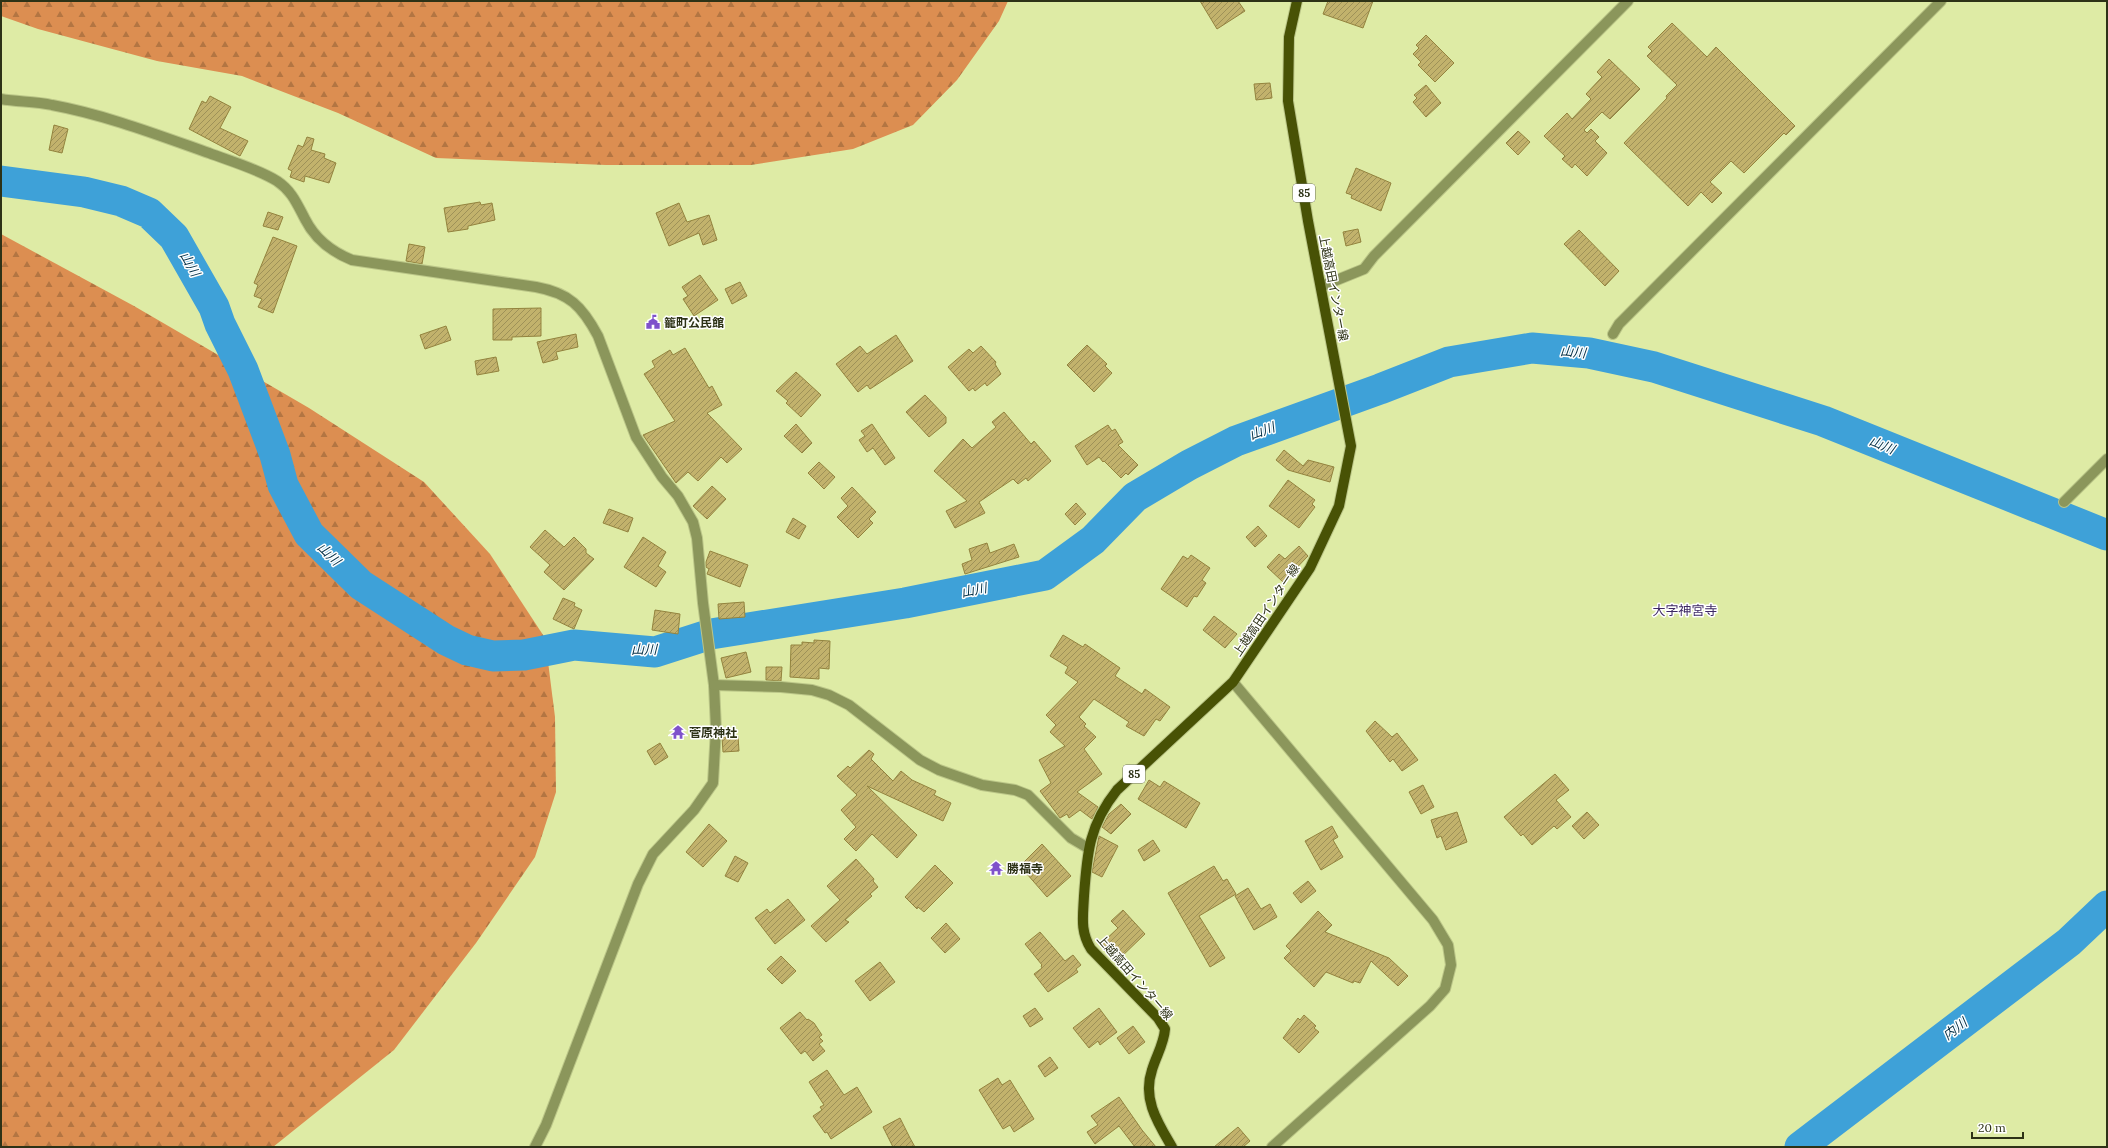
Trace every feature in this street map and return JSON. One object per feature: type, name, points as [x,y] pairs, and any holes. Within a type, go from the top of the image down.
[{"type":"main road","name":"上越高田インター線","points":[[1172,1147],[1150,1105],[1148,1090],[1151,1071],[1164,1039],[1165,1029],[1158,1018],[1091,949],[1084,937],[1083,924],[1088,848],[1104,806],[1117,790],[1233,682],[1310,568],[1327,536],[1339,506],[1351,446],[1322,286],[1308,221],[1288,101],[1289,37],[1297,1]]},
{"type":"street","points":[[1322,286],[1364,269],[1374,256],[1628,1]]},
{"type":"street","points":[[1613,334],[1619,324],[1941,1]]},
{"type":"street","points":[[1,99],[51,104],[100,116],[206,152],[276,180],[289,191],[298,204],[305,220],[325,245],[338,255],[352,260],[536,287],[553,290],[567,297],[579,307],[590,320],[598,336],[636,437],[662,477],[678,496],[693,522],[697,538],[709,659],[714,685],[716,729],[713,783],[694,810],[653,854],[638,884],[546,1125],[534,1147]]},
{"type":"street","points":[[2064,502],[2107,459]]},
{"type":"street","points":[[1233,682],[1433,920],[1448,945],[1451,965],[1445,989],[1430,1006],[1272,1147]]},
{"type":"street","points":[[714,685],[781,687],[812,690],[829,695],[849,705],[920,760],[939,770],[982,785],[1014,790],[1028,795],[1071,838],[1088,848]]},
{"type":"green space","points":[[1,1],[1008,1],[999,21],[957,80],[913,125],[853,149],[751,165],[606,165],[436,158],[338,113],[242,76],[157,61],[38,29],[1,16]]},
{"type":"green space","points":[[1,234],[134,306],[309,408],[424,482],[490,554],[545,638],[555,717],[556,792],[535,857],[476,943],[394,1050],[273,1147],[1,1147]]},
{"type":"building","points":[[1200,1],[1238,1],[1245,11],[1217,29]]},
{"type":"building","points":[[1328,1],[1373,1],[1363,28],[1323,14]]},
{"type":"building","points":[[1672,23],[1707,57],[1716,47],[1795,126],[1786,135],[1784,133],[1744,173],[1731,161],[1710,182],[1722,193],[1712,203],[1701,192],[1688,206],[1624,143],[1667,98],[1666,96],[1677,85],[1647,56],[1652,51],[1648,47]]},
{"type":"building","points":[[1426,35],[1454,63],[1435,82],[1418,65],[1421,62],[1413,54],[1419,48],[1416,45]]},
{"type":"building","points":[[1609,59],[1640,89],[1610,119],[1602,112],[1584,130],[1587,133],[1591,129],[1599,137],[1595,141],[1607,153],[1587,176],[1575,164],[1572,168],[1562,159],[1565,156],[1544,136],[1567,113],[1572,119],[1591,99],[1586,94],[1602,77],[1597,72]]},
{"type":"building","points":[[1270,83],[1272,98],[1256,100],[1254,84]]},
{"type":"building","points":[[1426,85],[1441,103],[1426,117],[1413,102],[1417,98],[1414,95]]},
{"type":"building","points":[[210,96],[231,107],[220,128],[248,141],[240,156],[189,129],[202,101],[206,103]]},
{"type":"building","points":[[54,125],[68,129],[62,153],[49,150]]},
{"type":"building","points":[[1518,131],[1530,142],[1518,155],[1506,143]]},
{"type":"building","points":[[307,137],[314,139],[311,150],[325,154],[324,158],[336,163],[329,183],[305,176],[304,182],[290,177],[292,171],[288,169],[298,145],[303,147]]},
{"type":"building","points":[[1356,168],[1391,183],[1381,211],[1351,198],[1352,195],[1346,193]]},
{"type":"building","points":[[480,202],[481,205],[492,203],[495,220],[468,226],[468,229],[448,232],[444,208]]},
{"type":"building","points":[[679,203],[687,222],[709,215],[717,240],[703,245],[699,233],[669,246],[656,213]]},
{"type":"building","points":[[268,212],[283,217],[278,230],[263,226]]},
{"type":"building","points":[[1358,229],[1361,242],[1346,246],[1343,232]]},
{"type":"building","points":[[1579,230],[1619,271],[1605,286],[1564,244]]},
{"type":"building","points":[[273,237],[297,246],[273,313],[258,307],[262,299],[254,296],[258,285],[254,283]]},
{"type":"building","points":[[409,244],[425,247],[422,264],[406,261]]},
{"type":"building","points":[[700,275],[718,300],[694,316],[683,299],[688,296],[682,287]]},
{"type":"building","points":[[740,282],[747,296],[732,304],[725,289]]},
{"type":"building","points":[[541,308],[541,336],[512,337],[512,340],[493,340],[493,309]]},
{"type":"building","points":[[446,326],[451,340],[425,349],[420,335]]},
{"type":"building","points":[[576,334],[578,347],[556,352],[558,359],[543,363],[537,342]]},
{"type":"building","points":[[896,335],[913,361],[870,389],[867,385],[858,392],[836,364],[860,346],[867,354]]},
{"type":"building","points":[[1087,345],[1107,364],[1105,366],[1112,373],[1094,392],[1067,365]]},
{"type":"building","points":[[981,346],[996,362],[995,364],[1001,374],[987,386],[985,383],[975,391],[973,388],[969,391],[948,367],[969,349],[973,353]]},
{"type":"building","points":[[685,348],[709,388],[712,386],[722,405],[707,413],[742,449],[727,463],[721,457],[698,481],[688,472],[676,483],[643,435],[675,421],[644,374],[655,367],[652,361],[670,350],[673,355]]},
{"type":"building","points":[[496,357],[499,371],[477,375],[475,361]]},
{"type":"building","points":[[796,372],[821,395],[801,417],[786,403],[788,401],[776,391]]},
{"type":"building","points":[[925,395],[946,417],[946,423],[929,437],[906,412]]},
{"type":"building","points":[[1004,412],[1031,444],[1034,441],[1051,461],[1028,481],[1026,478],[1018,484],[1013,479],[979,502],[985,513],[955,528],[946,511],[967,501],[934,471],[963,439],[972,448],[996,427],[992,422]]},
{"type":"building","points":[[796,424],[812,443],[802,453],[784,436]]},
{"type":"building","points":[[872,424],[895,458],[885,465],[873,448],[867,452],[859,440],[865,436],[861,431]]},
{"type":"building","points":[[1108,425],[1112,431],[1115,429],[1123,442],[1118,445],[1138,465],[1128,475],[1126,473],[1121,478],[1099,457],[1087,465],[1075,446]]},
{"type":"building","points":[[1284,450],[1303,466],[1308,460],[1334,467],[1330,482],[1288,470],[1276,460]]},
{"type":"building","points":[[819,462],[835,477],[824,489],[808,473]]},
{"type":"building","points":[[1288,480],[1315,500],[1312,504],[1315,507],[1299,528],[1269,506]]},
{"type":"building","points":[[712,486],[726,499],[707,519],[693,506]]},
{"type":"building","points":[[852,487],[876,512],[869,519],[873,523],[858,538],[837,517],[848,506],[841,498]]},
{"type":"building","points":[[1076,503],[1086,514],[1075,525],[1065,514]]},
{"type":"building","points":[[609,509],[633,518],[628,532],[603,523]]},
{"type":"building","points":[[793,518],[806,526],[799,539],[786,532]]},
{"type":"building","points":[[1258,526],[1267,536],[1255,547],[1246,537]]},
{"type":"building","points":[[545,530],[564,547],[574,537],[586,549],[586,553],[594,559],[564,590],[544,572],[550,565],[530,547]]},
{"type":"building","points":[[643,537],[666,552],[658,566],[666,572],[656,587],[624,567]]},
{"type":"building","points":[[987,543],[990,553],[1014,544],[1019,557],[965,574],[962,564],[972,560],[969,549]]},
{"type":"building","points":[[1299,546],[1308,556],[1283,582],[1267,567],[1279,554],[1285,559]]},
{"type":"building","points":[[710,551],[748,565],[740,587],[707,574],[709,569],[706,567],[706,562]]},
{"type":"building","points":[[1191,555],[1210,568],[1202,580],[1206,583],[1197,597],[1194,596],[1187,607],[1161,589],[1183,556],[1188,559]]},
{"type":"building","points":[[563,598],[575,603],[574,606],[582,610],[574,629],[553,619]]},
{"type":"building","points":[[744,602],[745,617],[719,619],[718,604]]},
{"type":"building","points":[[655,610],[680,614],[678,634],[652,630]]},
{"type":"building","points":[[1214,616],[1237,634],[1225,648],[1203,630]]},
{"type":"building","points":[[1063,635],[1083,647],[1085,644],[1120,668],[1115,676],[1142,694],[1145,689],[1170,707],[1160,721],[1156,719],[1144,736],[1126,726],[1129,722],[1094,699],[1079,717],[1086,724],[1084,726],[1096,737],[1084,749],[1102,774],[1077,792],[1098,807],[1092,819],[1080,810],[1069,818],[1067,814],[1060,818],[1040,791],[1051,783],[1039,760],[1065,746],[1050,732],[1056,725],[1046,715],[1078,682],[1065,673],[1068,667],[1050,656]]},
{"type":"building","points":[[814,640],[830,641],[829,669],[819,668],[819,679],[790,677],[791,645],[802,645],[802,642],[814,643]]},
{"type":"building","points":[[746,652],[751,672],[726,678],[721,658]]},
{"type":"building","points":[[766,667],[782,667],[781,681],[766,680]]},
{"type":"building","points":[[1375,721],[1392,737],[1397,733],[1418,760],[1402,771],[1393,759],[1390,762],[1366,731]]},
{"type":"building","points":[[738,736],[739,751],[723,752],[722,737]]},
{"type":"building","points":[[660,743],[668,757],[655,765],[647,751]]},
{"type":"building","points":[[869,750],[874,754],[871,759],[893,781],[901,771],[912,780],[936,791],[934,795],[951,803],[943,821],[867,786],[917,835],[897,858],[872,834],[856,851],[844,839],[856,827],[841,810],[857,795],[837,776],[848,766],[850,768]]},
{"type":"building","points":[[1555,774],[1569,790],[1556,800],[1571,817],[1557,829],[1554,826],[1532,845],[1523,834],[1521,836],[1504,817]]},
{"type":"building","points":[[1149,780],[1160,787],[1164,781],[1200,803],[1186,828],[1138,799]]},
{"type":"building","points":[[1423,785],[1434,807],[1421,814],[1409,792]]},
{"type":"building","points":[[1121,804],[1131,814],[1111,834],[1102,827],[1109,814]]},
{"type":"building","points":[[1457,812],[1467,842],[1446,850],[1441,836],[1437,838],[1431,820]]},
{"type":"building","points":[[1587,812],[1599,825],[1584,839],[1572,826]]},
{"type":"building","points":[[709,824],[727,841],[703,867],[686,852]]},
{"type":"building","points":[[1332,826],[1338,837],[1333,840],[1343,857],[1321,870],[1305,841]]},
{"type":"building","points":[[1099,836],[1118,846],[1102,877],[1092,872]]},
{"type":"building","points":[[1153,840],[1160,851],[1144,861],[1138,850]]},
{"type":"building","points":[[1042,844],[1071,876],[1047,897],[1020,866]]},
{"type":"building","points":[[735,856],[748,863],[738,882],[725,876]]},
{"type":"building","points":[[856,859],[874,879],[873,881],[878,887],[870,894],[872,896],[845,920],[849,922],[826,942],[811,926],[840,900],[827,886]]},
{"type":"building","points":[[935,865],[953,883],[924,912],[918,907],[917,909],[905,897]]},
{"type":"building","points":[[1214,866],[1223,881],[1227,879],[1236,894],[1199,916],[1225,958],[1210,967],[1168,893]]},
{"type":"building","points":[[1308,881],[1316,891],[1301,903],[1293,893]]},
{"type":"building","points":[[1248,888],[1261,909],[1270,904],[1277,917],[1254,930],[1235,896]]},
{"type":"building","points":[[788,899],[805,920],[775,944],[755,918],[767,909],[770,913]]},
{"type":"building","points":[[1123,910],[1145,934],[1118,960],[1102,943],[1118,928],[1111,921]]},
{"type":"building","points":[[1318,911],[1332,925],[1325,932],[1389,958],[1408,976],[1398,986],[1371,961],[1360,983],[1354,981],[1353,983],[1326,972],[1314,987],[1284,958],[1291,951],[1286,946]]},
{"type":"building","points":[[946,923],[960,939],[945,953],[931,938]]},
{"type":"building","points":[[1040,932],[1065,961],[1073,955],[1081,965],[1076,969],[1078,972],[1048,992],[1034,974],[1042,968],[1042,965],[1025,944]]},
{"type":"building","points":[[781,956],[796,971],[782,984],[767,969]]},
{"type":"building","points":[[880,962],[895,982],[870,1001],[855,981]]},
{"type":"building","points":[[1035,1008],[1043,1019],[1030,1027],[1023,1016]]},
{"type":"building","points":[[1099,1008],[1117,1032],[1100,1045],[1098,1041],[1089,1048],[1073,1028]]},
{"type":"building","points":[[800,1012],[807,1020],[808,1019],[814,1023],[822,1035],[819,1037],[823,1041],[819,1044],[825,1051],[813,1061],[805,1051],[801,1054],[780,1028]]},
{"type":"building","points":[[1304,1015],[1316,1026],[1314,1028],[1319,1032],[1299,1053],[1283,1038],[1298,1018],[1300,1020]]},
{"type":"building","points":[[1133,1026],[1145,1042],[1129,1054],[1117,1038]]},
{"type":"building","points":[[1050,1057],[1058,1068],[1045,1077],[1038,1066]]},
{"type":"building","points":[[827,1070],[844,1095],[857,1087],[872,1112],[831,1139],[813,1116],[822,1110],[820,1107],[824,1105],[809,1082]]},
{"type":"building","points":[[998,1078],[1002,1085],[1010,1080],[1034,1119],[1014,1132],[1010,1125],[1003,1129],[979,1090]]},
{"type":"building","points":[[1119,1097],[1156,1147],[1135,1147],[1119,1126],[1095,1144],[1087,1132],[1098,1125],[1091,1116]]},
{"type":"building","points":[[900,1118],[915,1147],[893,1147],[883,1127]]},
{"type":"building","points":[[1238,1127],[1250,1141],[1243,1147],[1214,1147]]},
{"type":"waterway","name":"山川","points":[[1,181],[84,192],[121,201],[149,213],[174,237],[214,307],[220,324],[243,370],[275,455],[283,485],[309,534],[361,585],[446,640],[467,650],[493,656],[524,655],[574,645],[655,652],[711,634],[905,603],[1045,575],[1093,540],[1135,497],[1189,465],[1236,441],[1380,389],[1449,362],[1532,348],[1589,353],[1654,367],[1823,421],[2107,535]]},
{"type":"waterway","name":"内川","points":[[1800,1147],[2069,942],[2107,906]]},
{"type":"place","name":"籠町公民館","points":[[653,322]]},
{"type":"place","name":"菅原神社","points":[[678,732]]},
{"type":"place","name":"勝福寺","points":[[996,868]]},
{"type":"district","name":"大字神宮寺","points":[[1685,610]]}]
